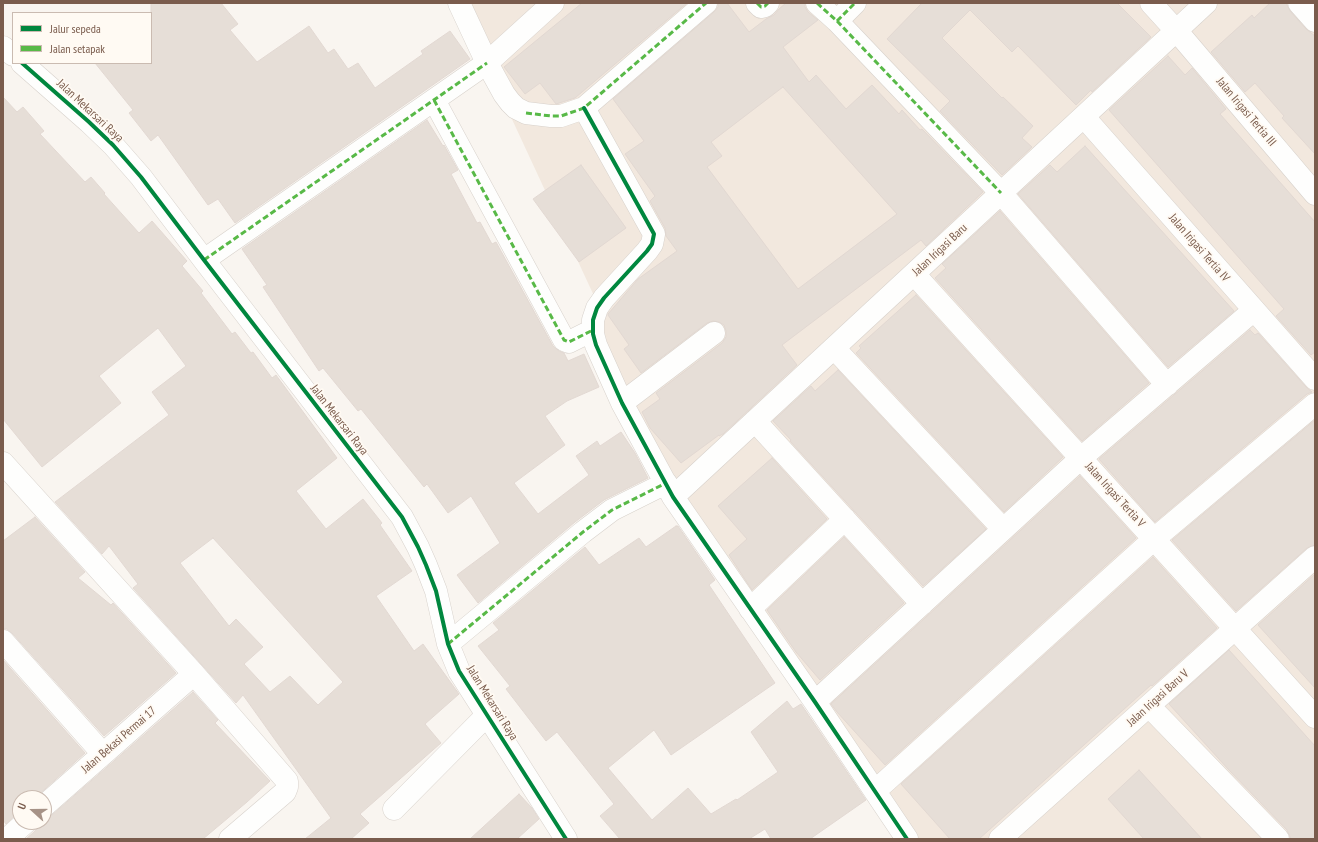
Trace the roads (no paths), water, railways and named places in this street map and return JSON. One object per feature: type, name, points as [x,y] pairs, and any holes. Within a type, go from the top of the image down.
[{"type":"street","points":[[459,3],[487,63],[510,102],[526,112],[551,116],[561,116],[584,108],[706,3]]},
{"type":"street","points":[[204,260],[487,63],[553,3]]},
{"type":"street","points":[[756,3],[761,7],[768,3]]},
{"type":"street","points":[[817,3],[837,21],[1000,194],[1167,385]]},
{"type":"street","points":[[837,21],[855,3]]},
{"type":"street","name":"Jalan Irigasi Baru","points":[[448,644],[583,532],[612,510],[670,490],[755,421],[1206,3]]},
{"type":"street","points":[[1299,3],[1315,21]]},
{"type":"street","name":"Jalan Irigasi Tertia III","points":[[1157,7],[1315,194]]},
{"type":"street","points":[[3,47],[12,54]]},
{"type":"street","name":"Jalan Mekarsari Raya","points":[[23,64],[78,111],[113,145],[141,177],[402,517],[418,547],[433,585],[448,644],[460,671],[566,839]]},
{"type":"street","points":[[434,100],[564,340],[569,342],[593,330]]},
{"type":"street","points":[[584,108],[654,234],[652,244],[648,252],[604,298],[597,308],[593,320],[596,345],[622,403],[670,490],[908,839]]},
{"type":"street","name":"Jalan Irigasi Tertia IV","points":[[1084,117],[1315,379]]},
{"type":"street","name":"Jalan Irigasi Tertia V","points":[[914,274],[1235,629],[1313,711]]},
{"type":"street","points":[[815,702],[1080,458],[1254,310]]},
{"type":"street","points":[[622,403],[714,333]]},
{"type":"street","points":[[834,348],[1003,529]]},
{"type":"street","points":[[875,791],[1154,539],[1315,404]]},
{"type":"street","points":[[755,421],[922,604]]},
{"type":"street","points":[[3,463],[194,674],[287,781],[285,792],[230,839]]},
{"type":"street","points":[[750,609],[845,520]]},
{"type":"street","name":"Jalan Irigasi Baru V","points":[[1000,839],[1315,557]]},
{"type":"street","points":[[3,641],[103,754]]},
{"type":"street","name":"Jalan Bekasi Permai 17","points":[[52,799],[194,674]]},
{"type":"street","points":[[1149,706],[1278,839]]},
{"type":"street","points":[[394,809],[487,715]]},
{"type":"street","points":[[7,839],[17,830]]}]
